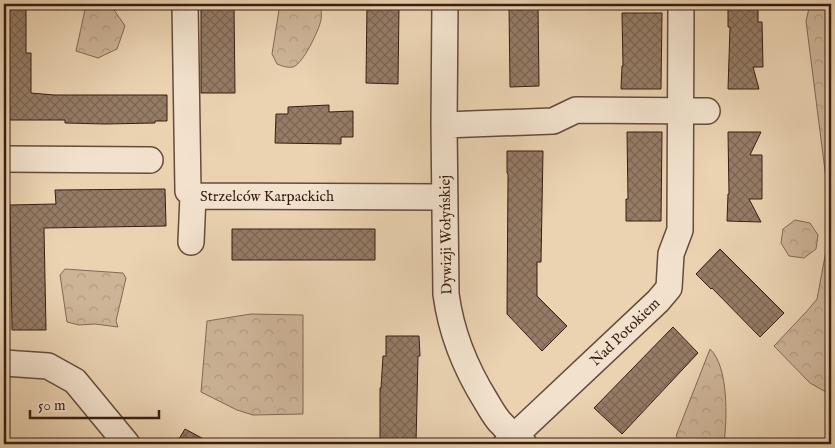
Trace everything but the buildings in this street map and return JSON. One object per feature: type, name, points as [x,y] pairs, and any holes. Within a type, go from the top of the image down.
[{"type":"street","name":"Strzelców Karpackich","points":[[186,4],[188,191],[193,196],[445,197]]},
{"type":"street","name":"Dywizji Wołyńskiej","points":[[446,4],[444,125],[446,294],[452,324],[463,356],[498,420],[515,442]]},
{"type":"street","name":"Nad Potokiem","points":[[515,442],[669,288],[670,254],[680,230],[680,6]]},
{"type":"street","points":[[444,125],[553,121],[576,110],[707,111]]},
{"type":"street","points":[[4,159],[150,160]]},
{"type":"street","points":[[191,242],[193,196]]},
{"type":"street","points":[[4,363],[48,366],[75,381],[127,444]]},
{"type":"green space","points":[[110,4],[125,26],[117,49],[98,58],[76,51],[86,5]]},
{"type":"green space","points":[[283,4],[320,4],[321,8],[321,20],[314,38],[301,60],[293,67],[277,64],[272,54],[279,10]]},
{"type":"green space","points":[[810,4],[831,4],[831,218],[806,21]]},
{"type":"green space","points":[[795,220],[810,223],[818,235],[816,249],[804,258],[789,256],[781,243],[783,229]]},
{"type":"green space","points":[[831,224],[831,395],[810,383],[774,346],[817,299]]},
{"type":"green space","points":[[65,269],[123,273],[126,278],[116,321],[118,327],[95,324],[79,325],[67,322],[60,275]]},
{"type":"green space","points":[[251,314],[303,315],[303,414],[253,415],[237,410],[201,392],[207,321]]},
{"type":"green space","points":[[710,349],[721,368],[724,380],[726,421],[724,444],[685,444],[676,436]]}]
